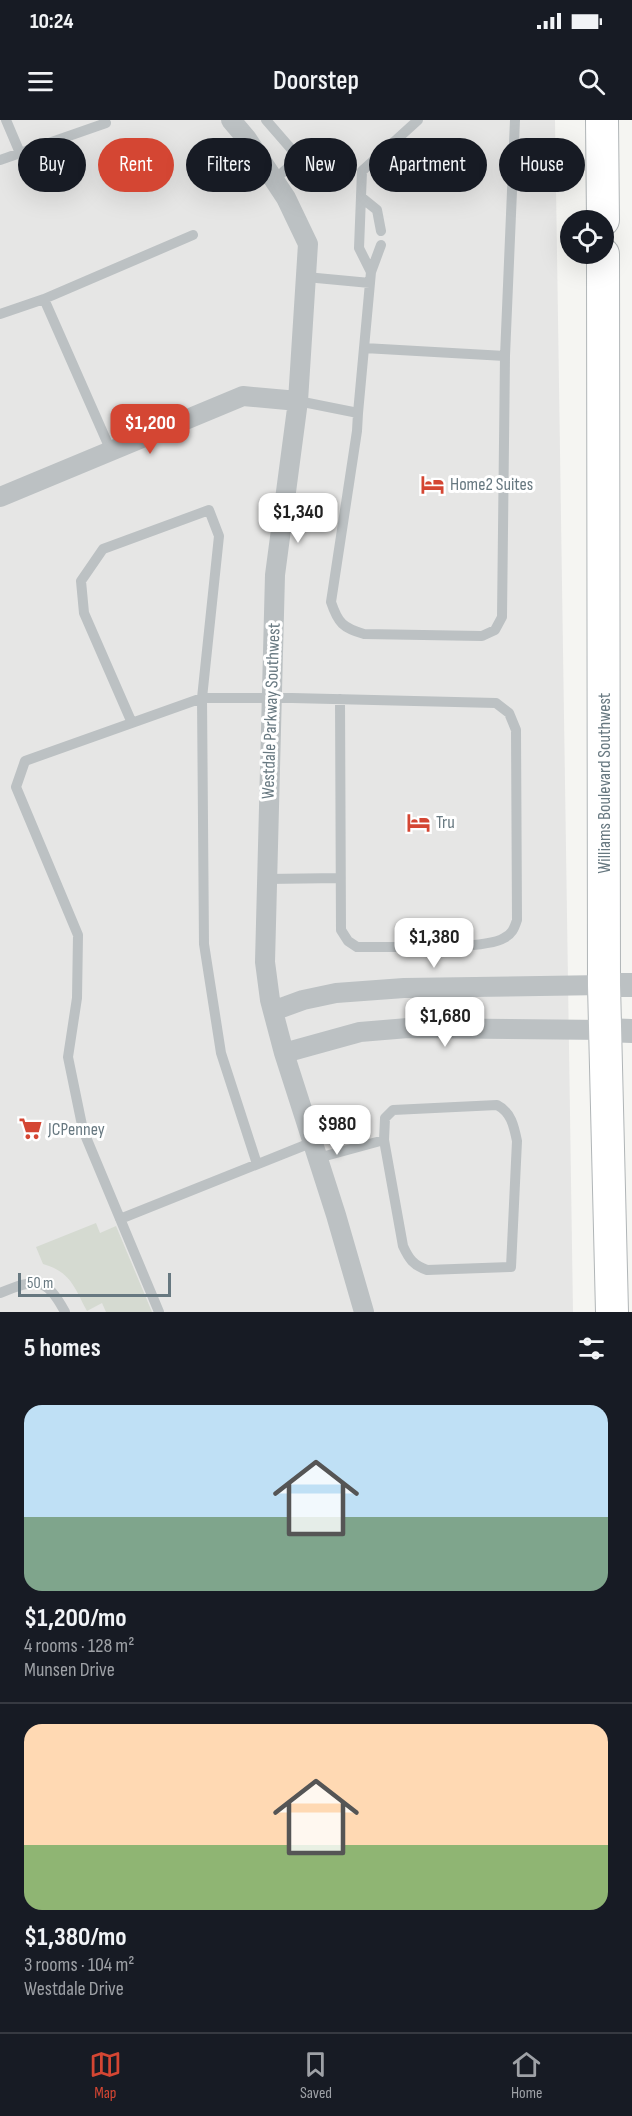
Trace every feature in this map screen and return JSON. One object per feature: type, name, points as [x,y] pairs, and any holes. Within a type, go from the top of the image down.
[{"type":"main road","points":[[602,120],[603,210]]},
{"type":"main road","name":"Williams Boulevard Southwest","points":[[603,264],[618,985],[612,1312]]},
{"type":"street","name":"Westdale Parkway Southwest","points":[[231,120],[248,139],[286,198],[308,244],[298,400],[275,574],[266,962],[273,1011],[284,1053],[336,1215],[364,1312]]},
{"type":"street","points":[[0,497],[243,396],[298,400]]},
{"type":"street","points":[[273,1011],[303,1000],[336,993],[392,988],[618,985]]},
{"type":"street","points":[[284,1053],[360,1032],[408,1028],[618,1031]]},
{"type":"lane","points":[[6,120],[18,148]]},
{"type":"lane","points":[[80,120],[85,131]]},
{"type":"lane","points":[[266,120],[299,159],[274,180]]},
{"type":"lane","points":[[370,277],[359,248],[362,171],[418,120]]},
{"type":"lane","points":[[381,245],[370,277],[357,431],[331,602],[337,620],[351,630],[364,634],[482,636],[495,630],[502,617],[505,356],[515,120]]},
{"type":"lane","points":[[64,138],[106,123]]},
{"type":"lane","points":[[0,160],[18,154]]},
{"type":"lane","points":[[361,197],[377,210],[381,231]]},
{"type":"lane","points":[[0,314],[44,299],[193,235]]},
{"type":"lane","points":[[306,277],[370,277]]},
{"type":"lane","points":[[44,299],[111,451]]},
{"type":"lane","points":[[364,348],[505,356]]},
{"type":"lane","points":[[298,400],[358,413]]},
{"type":"lane","points":[[132,723],[84,614],[81,581],[103,549],[209,510],[219,536],[202,698],[204,944],[221,1053],[257,1164]]},
{"type":"lane","points":[[159,1312],[83,1130],[68,1057],[77,998],[78,935],[16,787],[25,761],[202,698],[340,699],[496,703],[509,713],[516,730],[517,921],[513,932],[502,940],[479,945],[357,947],[348,941],[341,930],[340,699]]},
{"type":"lane","points":[[267,879],[340,878]]},
{"type":"lane","points":[[497,1105],[503,1108],[514,1123],[518,1141],[511,1266],[427,1270],[415,1266],[403,1246],[384,1140],[385,1118],[393,1110],[497,1105]]},
{"type":"lane","points":[[120,1219],[257,1164],[315,1150],[384,1140]]},
{"type":"lane","points":[[0,1293],[28,1282],[42,1284],[57,1298],[65,1312]]},
{"type":"shaded area","points":[[0,120],[555,120],[555,138],[499,138],[499,192],[556,192],[573,1312],[0,1312]]},
{"type":"shaded area","points":[[96,1223],[100,1233],[116,1226],[152,1312],[106,1312],[102,1303],[87,1311],[66,1276],[43,1264],[36,1247]]},
{"type":"place","name":"Home2 Suites","points":[[432,484]]},
{"type":"place","name":"Tru","points":[[418,822]]},
{"type":"place","name":"JCPenney","points":[[30,1129]]}]
